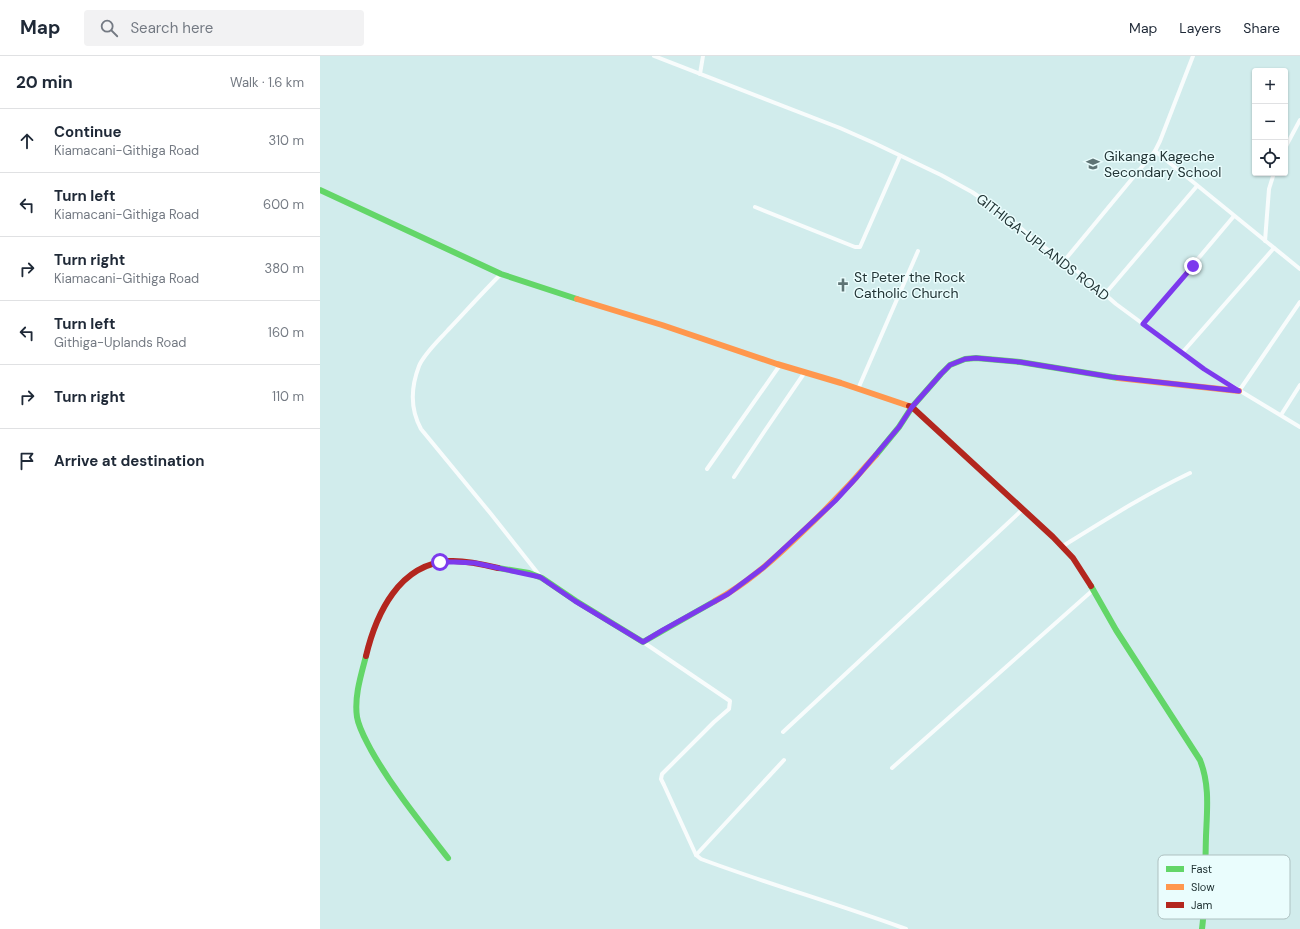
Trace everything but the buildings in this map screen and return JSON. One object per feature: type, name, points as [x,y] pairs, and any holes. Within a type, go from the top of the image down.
[{"type":"street","name":"GITHIGA-UPLANDS ROAD","points":[[654,56],[840,128],[941,175],[972,192],[1007,216],[1032,238],[1204,369],[1300,427]]},
{"type":"street","points":[[700,74],[703,56]]},
{"type":"street","points":[[1064,261],[1155,151],[1193,56]]},
{"type":"street","points":[[1288,142],[1300,120]]},
{"type":"street","points":[[1155,151],[1300,270]]},
{"type":"street","points":[[755,207],[855,247],[860,247],[900,156]]},
{"type":"street","points":[[1265,241],[1269,189],[1273,176]]},
{"type":"street","points":[[1105,294],[1197,186]]},
{"type":"street","points":[[320,190],[501,274],[912,407],[1063,546],[1073,558],[1116,630],[1204,769],[1206,781],[1206,855]]},
{"type":"street","points":[[1143,324],[1234,216]]},
{"type":"street","points":[[1182,353],[1274,248]]},
{"type":"street","points":[[858,389],[918,250]]},
{"type":"street","points":[[501,274],[434,345],[420,365],[415,383],[413,408],[415,418],[421,428],[540,577],[575,601],[643,642],[730,701],[729,709],[662,774],[661,779],[696,855],[747,876],[853,910],[906,929]]},
{"type":"street","points":[[643,642],[728,594],[764,567],[835,501],[899,427],[912,407],[950,365],[965,359],[976,358],[1020,362],[1112,377],[1239,391],[1300,302]]},
{"type":"street","points":[[707,468],[780,365]]},
{"type":"street","points":[[734,477],[805,372]]},
{"type":"street","points":[[1281,415],[1300,385]]},
{"type":"street","points":[[1063,546],[1130,505],[1190,473]]},
{"type":"street","points":[[783,732],[1023,509]]},
{"type":"street","points":[[448,858],[400,795],[376,760],[359,726],[357,711],[360,687],[373,630],[384,607],[396,588],[406,578],[419,570],[440,562],[475,563],[540,577]]},
{"type":"street","points":[[892,768],[1093,590]]},
{"type":"street","points":[[696,855],[784,760]]},
{"type":"street","points":[[1202,929],[1203,919]]},
{"type":"traffic: fast","points":[[320,190],[501,274],[577,299]]},
{"type":"traffic: fast","points":[[876,455],[899,427],[912,407],[941,374],[950,365],[965,359],[976,358],[1020,362],[1118,378]]},
{"type":"traffic: fast","points":[[498,568],[529,573],[542,578],[576,601],[643,642],[715,601]]},
{"type":"traffic: fast","points":[[1091,586],[1116,630],[1200,760],[1207,788],[1206,855]]},
{"type":"traffic: fast","points":[[366,656],[358,686],[356,702],[357,717],[361,730],[371,750],[408,806],[448,858]]},
{"type":"traffic: fast","points":[[1202,929],[1203,919]]},
{"type":"traffic: slow","points":[[577,299],[662,325],[777,364],[841,383],[909,406]]},
{"type":"traffic: slow","points":[[1118,378],[1239,391]]},
{"type":"traffic: slow","points":[[715,601],[748,580],[778,555],[828,507],[876,455]]},
{"type":"traffic: jam","points":[[909,406],[912,407],[1053,537],[1073,558],[1091,586]]},
{"type":"traffic: jam","points":[[366,656],[370,640],[383,608],[403,581],[416,571],[431,564],[449,561],[467,562],[498,568]]},
{"type":"place","name":"Gikanga Kageche Secondary School","points":[[1093,164]]},
{"type":"place","name":"St Peter the Rock Catholic Church","points":[[843,285]]},
{"type":"route","points":[[440,562],[475,563],[540,577],[575,601],[643,642],[728,594],[764,567],[835,501],[878,453],[899,427],[912,407],[950,365],[965,359],[987,358],[1112,377],[1239,391],[1204,369],[1143,324],[1193,266]]}]
